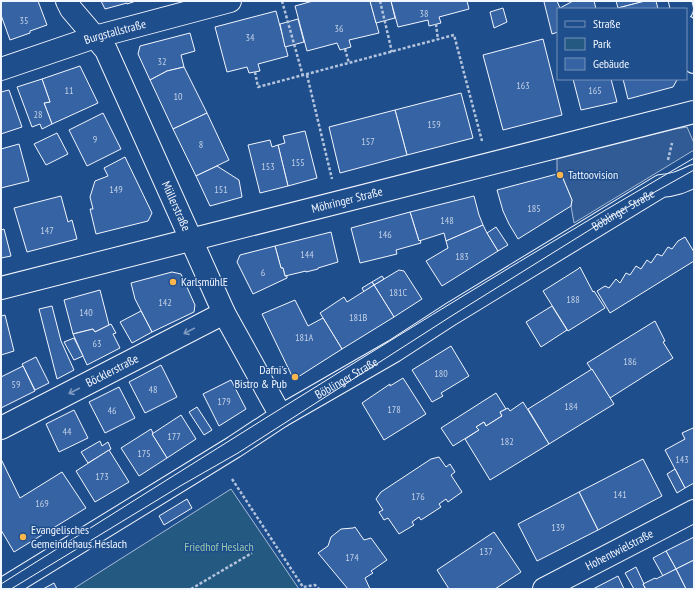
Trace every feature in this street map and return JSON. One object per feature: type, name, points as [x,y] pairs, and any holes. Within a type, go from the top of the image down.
[{"type":"street","name":"Müllerstraße","points":[[67,1],[71,9],[106,50],[224,313],[281,416]]},
{"type":"street","name":"Burgstallstraße","points":[[1,69],[95,37],[230,1]]},
{"type":"street","points":[[687,31],[694,62]]},
{"type":"street","name":"Möhringer Straße","points":[[1,288],[694,112]]},
{"type":"street","name":"Böblinger Straße","points":[[3,589],[234,447],[281,416],[394,351],[451,314],[660,186],[674,185],[694,176]]},
{"type":"street","name":"Böcklerstraße","points":[[1,428],[224,313]]},
{"type":"street","name":"Hohentwielstraße","points":[[544,589],[694,511]]},
{"type":"path","points":[[282,1],[303,76]]},
{"type":"path","points":[[380,1],[392,52]]},
{"type":"path","points":[[436,24],[438,40]]},
{"type":"path","points":[[255,72],[258,87],[454,36],[488,164]]},
{"type":"path","points":[[345,48],[349,63]]},
{"type":"path","points":[[307,75],[337,202]]},
{"type":"path","points":[[232,479],[303,587],[315,585],[319,589]]},
{"type":"path","points":[[191,589],[252,553]]},
{"type":"green space","name":"Friedhof Heslach","points":[[231,489],[299,589],[73,589]]},
{"type":"shaded area","points":[[687,127],[694,143],[694,150],[574,223],[571,206],[572,200],[562,176],[557,174],[557,159]]},
{"type":"building","points":[[1,1],[38,1],[47,25],[10,40],[1,15]]},
{"type":"building","points":[[101,1],[136,1],[105,9]]},
{"type":"building","points":[[313,1],[370,1],[379,33],[349,40],[351,47],[340,50],[337,43],[307,51],[295,6]]},
{"type":"building","points":[[370,1],[391,1],[395,18],[376,23]]},
{"type":"building","points":[[391,1],[467,1],[469,9],[439,17],[441,23],[429,26],[428,20],[398,27]]},
{"type":"building","points":[[557,1],[560,8],[557,8],[557,32],[552,34],[544,2]]},
{"type":"building","points":[[573,1],[594,1],[596,8],[560,8]]},
{"type":"building","points":[[616,1],[645,1],[618,8]]},
{"type":"building","points":[[645,1],[656,1],[658,8],[618,8]]},
{"type":"building","points":[[503,8],[507,22],[494,28],[490,12]]},
{"type":"building","points":[[276,11],[288,56],[258,64],[260,71],[249,73],[247,67],[227,72],[215,27]]},
{"type":"building","points":[[298,19],[304,42],[285,47],[280,24]]},
{"type":"building","points":[[190,33],[195,51],[181,55],[184,67],[167,71],[150,80],[138,54],[140,46]]},
{"type":"building","points":[[543,39],[562,115],[503,130],[483,55]]},
{"type":"building","points":[[80,66],[98,103],[52,124],[44,103],[50,102],[42,79]]},
{"type":"building","points":[[184,67],[207,113],[173,129],[150,80],[167,71]]},
{"type":"building","points":[[42,79],[50,102],[44,103],[52,124],[42,129],[40,124],[32,127],[17,87]]},
{"type":"building","points":[[573,80],[611,80],[617,102],[581,110]]},
{"type":"building","points":[[623,80],[677,80],[673,87],[628,99]]},
{"type":"building","points":[[9,90],[22,127],[1,134],[1,92]]},
{"type":"building","points":[[461,93],[473,138],[407,155],[395,110]]},
{"type":"building","points":[[395,110],[407,155],[340,173],[329,127]]},
{"type":"building","points":[[103,113],[121,149],[87,166],[69,130]]},
{"type":"building","points":[[207,113],[229,160],[196,176],[173,129]]},
{"type":"building","points":[[305,131],[317,178],[288,186],[278,145],[285,143],[283,136]]},
{"type":"building","points":[[57,133],[68,154],[46,165],[34,144]]},
{"type":"building","points":[[270,140],[272,147],[278,145],[288,186],[260,193],[248,145]]},
{"type":"building","points":[[19,144],[29,181],[1,188],[1,149]]},
{"type":"building","points":[[125,157],[152,213],[148,221],[96,234],[90,209],[93,209],[90,197],[95,181],[108,176],[104,168]]},
{"type":"building","points":[[217,166],[239,180],[242,197],[210,206],[196,176]]},
{"type":"building","points":[[557,174],[562,176],[572,200],[571,206],[518,239],[503,211],[497,190]]},
{"type":"building","points":[[61,196],[68,222],[72,220],[77,239],[27,252],[14,208]]},
{"type":"building","points":[[474,196],[483,225],[446,241],[444,233],[419,241],[410,212]]},
{"type":"building","points":[[410,212],[419,241],[420,240],[421,243],[396,250],[397,254],[360,263],[351,228]]},
{"type":"building","points":[[483,225],[498,251],[442,286],[426,261],[448,248],[446,241]]},
{"type":"building","points":[[496,227],[508,245],[498,251],[487,233]]},
{"type":"building","points":[[4,229],[11,256],[1,258],[1,230]]},
{"type":"building","points":[[331,232],[338,262],[318,269],[285,276],[283,268],[281,268],[275,246]]},
{"type":"building","points":[[685,237],[694,252],[694,261],[610,313],[597,291],[605,286],[609,288],[616,279],[620,283],[626,273],[630,275],[636,266],[641,269],[647,260],[651,263],[657,254],[662,256],[668,247],[672,249],[678,241]]},
{"type":"building","points":[[275,246],[281,268],[283,268],[287,278],[253,294],[237,262],[240,255]]},
{"type":"building","points":[[580,267],[593,292],[594,291],[605,308],[568,331],[543,291]]},
{"type":"building","points":[[399,270],[404,271],[422,299],[394,317],[374,285]]},
{"type":"building","points":[[172,272],[181,274],[195,305],[194,312],[152,332],[135,299],[131,283]]},
{"type":"building","points":[[382,276],[384,279],[374,285],[372,282]]},
{"type":"building","points":[[372,282],[374,285],[364,292],[362,288]]},
{"type":"building","points":[[374,285],[394,317],[342,349],[320,313],[344,297],[347,302]]},
{"type":"building","points":[[100,290],[109,325],[95,332],[93,329],[73,334],[64,300]]},
{"type":"building","points":[[295,300],[308,326],[323,318],[342,349],[298,377],[292,376],[262,314]]},
{"type":"building","points":[[52,306],[61,341],[74,370],[57,379],[39,309]]},
{"type":"building","points":[[552,306],[567,330],[541,347],[526,322]]},
{"type":"building","points":[[141,311],[152,332],[132,343],[120,322]]},
{"type":"building","points":[[5,315],[14,351],[1,355],[1,316]]},
{"type":"building","points":[[655,321],[665,341],[663,342],[673,358],[610,398],[587,363]]},
{"type":"building","points":[[111,324],[116,333],[113,334],[120,348],[87,365],[73,334],[93,329],[95,332]]},
{"type":"building","points":[[74,338],[83,356],[74,360],[64,342]]},
{"type":"building","points":[[451,346],[469,376],[441,393],[443,396],[432,402],[412,370]]},
{"type":"building","points":[[36,357],[49,383],[35,390],[22,364]]},
{"type":"building","points":[[161,365],[177,397],[145,413],[129,382]]},
{"type":"building","points":[[23,366],[35,391],[1,408],[1,377]]},
{"type":"building","points":[[592,369],[614,404],[549,444],[528,409]]},
{"type":"building","points":[[403,378],[426,414],[384,440],[362,403],[390,384],[390,386]]},
{"type":"building","points":[[231,380],[246,409],[219,426],[203,394]]},
{"type":"building","points":[[119,387],[135,418],[105,433],[89,402]]},
{"type":"building","points":[[496,393],[506,409],[500,412],[502,416],[486,426],[484,422],[476,427],[479,430],[453,446],[441,428]]},
{"type":"building","points":[[523,402],[549,444],[490,480],[465,439],[479,430],[476,427],[484,422],[486,426],[502,416],[500,412],[508,408],[510,411]]},
{"type":"building","points":[[197,407],[212,430],[204,435],[189,412]]},
{"type":"building","points":[[74,410],[88,438],[59,452],[46,424]]},
{"type":"building","points":[[181,415],[196,439],[167,458],[152,434]]},
{"type":"building","points":[[693,428],[694,483],[685,488],[665,450],[685,439],[682,433]]},
{"type":"building","points":[[151,429],[152,434],[167,458],[139,476],[121,448]]},
{"type":"building","points":[[100,441],[102,446],[108,442],[111,449],[88,463],[81,452]]},
{"type":"building","points":[[109,450],[129,482],[95,502],[76,471]]},
{"type":"building","points":[[439,457],[446,467],[450,464],[455,472],[451,475],[462,492],[448,502],[446,499],[439,504],[441,507],[421,520],[419,517],[412,522],[414,525],[399,534],[388,518],[384,520],[379,512],[383,510],[376,499],[381,492],[431,459]]},
{"type":"building","points":[[1,459],[20,498],[62,472],[86,508],[14,552],[1,530]]},
{"type":"building","points":[[643,459],[662,496],[598,530],[579,492]]},
{"type":"building","points":[[675,469],[685,488],[677,493],[667,474]]},
{"type":"building","points":[[579,492],[598,530],[537,561],[518,524]]},
{"type":"building","points":[[187,499],[192,508],[164,525],[159,516]]},
{"type":"building","points":[[355,527],[364,540],[371,538],[387,560],[371,571],[373,573],[365,578],[370,589],[348,589],[318,553],[328,546],[331,537],[341,529]]},
{"type":"building","points":[[494,532],[521,572],[495,589],[449,589],[437,570]]},
{"type":"building","points":[[694,537],[694,560],[676,569],[666,551]]},
{"type":"building","points":[[666,551],[676,569],[663,576],[653,558]]},
{"type":"building","points":[[694,560],[694,589],[686,589],[676,569]]},
{"type":"building","points":[[636,567],[644,584],[645,588],[643,589],[634,589],[625,573]]},
{"type":"building","points":[[676,569],[686,589],[646,589],[643,584],[655,578],[656,579]]},
{"type":"building","points":[[618,576],[624,589],[593,589]]},
{"type":"building","points":[[54,583],[57,589],[43,589]]},
{"type":"tram line","points":[[1,584],[519,262],[694,158]]},
{"type":"tram line","points":[[11,589],[182,485],[238,453],[453,315],[612,216],[694,170]]},
{"type":"place","name":"Tattoovision","points":[[560,175]]},
{"type":"place","name":"KarlsmühlE","points":[[173,282]]},
{"type":"place","name":"Dafni's Bistro & Pub","points":[[295,377]]},
{"type":"place","name":"Evangelisches Gemeindehaus Heslach","points":[[23,537]]}]
